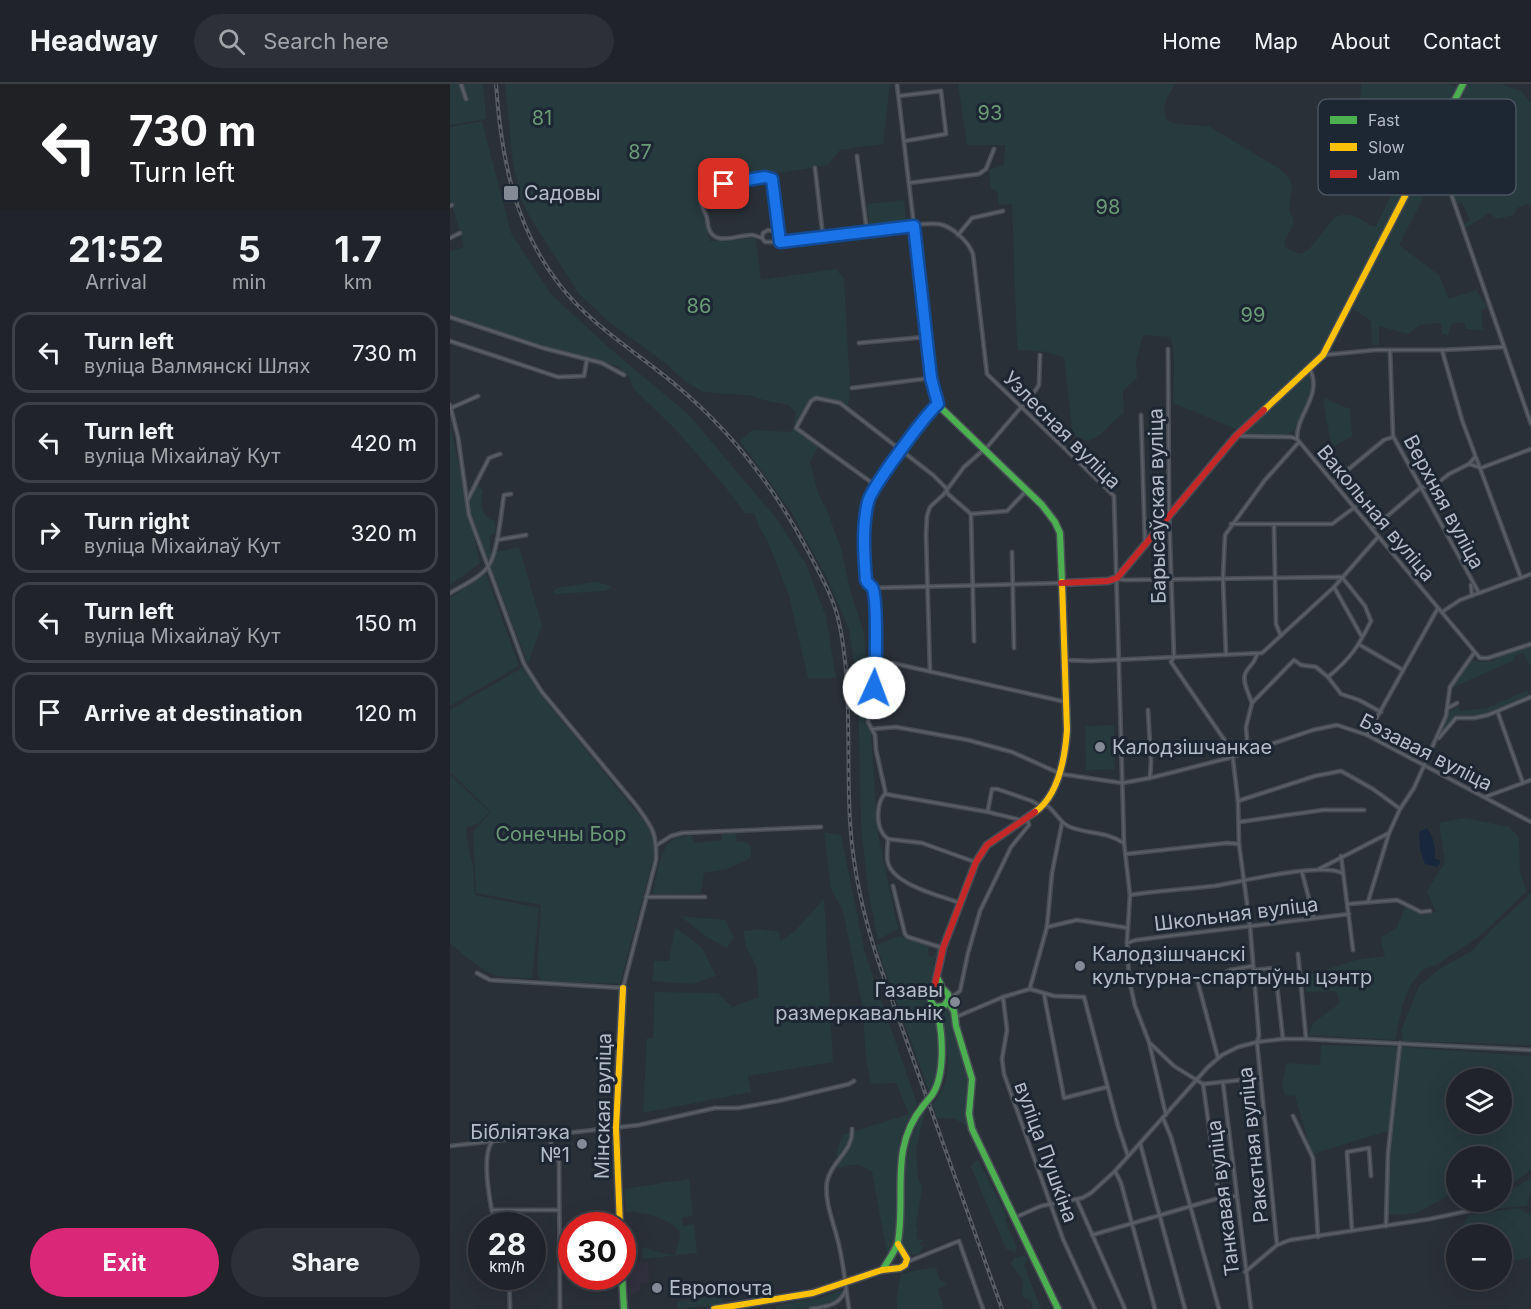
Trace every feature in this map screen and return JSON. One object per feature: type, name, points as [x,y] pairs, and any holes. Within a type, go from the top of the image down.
[{"type":"main road","points":[[1455,99],[1463,84]]},
{"type":"main road","points":[[1061,583],[1108,582],[1117,578],[1236,436],[1323,355],[1405,195]]},
{"type":"main road","points":[[914,226],[931,378],[938,404],[1047,510],[1060,533],[1066,702],[1066,747],[1060,773],[1043,806],[987,845],[976,862],[943,948],[930,998],[931,1003],[945,1001]]},
{"type":"main road","points":[[882,1270],[898,1244],[902,1150],[912,1120],[939,1085],[942,1070],[945,1001],[937,978]]},
{"type":"main road","name":"Мінская вуліца","points":[[619,1212],[616,1128],[623,988]]},
{"type":"main road","points":[[934,989],[955,1017],[971,1072],[973,1089],[969,1114],[972,1129],[1058,1309]]},
{"type":"main road","points":[[898,1244],[905,1257]]},
{"type":"main road","points":[[894,1251],[905,1257]]},
{"type":"main road","points":[[714,1309],[845,1287],[882,1270],[900,1269],[905,1257]]},
{"type":"main road","points":[[889,1261],[894,1268]]},
{"type":"main road","points":[[623,1290],[624,1309]]},
{"type":"street","points":[[461,84],[466,99]]},
{"type":"street","points":[[897,84],[914,226]]},
{"type":"street","points":[[899,96],[941,91],[946,134],[904,141]]},
{"type":"street","points":[[909,183],[979,174],[986,169],[993,149]]},
{"type":"street","points":[[857,156],[867,232]]},
{"type":"street","points":[[815,168],[823,237]]},
{"type":"street","points":[[780,242],[772,179],[765,177],[704,188],[700,199],[713,236],[722,239],[753,235],[762,238],[767,243],[780,242],[867,232],[914,226],[942,225],[958,235],[972,218],[1003,211]]},
{"type":"street","points":[[1451,195],[1531,424]]},
{"type":"street","points":[[762,238],[763,233],[768,230],[778,232]]},
{"type":"street","points":[[450,238],[460,233]]},
{"type":"street","name":"Узлесная вуліца","points":[[958,235],[969,245],[973,254],[987,374],[1114,496],[1124,843],[1130,895],[1127,944],[1129,979],[1135,1006],[1149,1042],[1164,1116],[1218,1309]]},
{"type":"street","points":[[450,317],[543,348],[602,363],[624,375]]},
{"type":"street","points":[[859,343],[927,337]]},
{"type":"street","points":[[450,341],[558,377],[584,376],[587,359]]},
{"type":"street","points":[[1323,355],[1504,346]]},
{"type":"street","name":"Барысаўская вуліца","points":[[1168,349],[1170,579],[1174,657]]},
{"type":"street","name":"Верхняя вуліца","points":[[1390,350],[1393,436],[1479,593]]},
{"type":"street","points":[[1442,350],[1462,420],[1521,578]]},
{"type":"street","points":[[930,672],[927,516],[930,507],[943,495],[946,488],[964,467],[984,449],[1021,408],[1039,385],[1040,356]]},
{"type":"street","points":[[1226,655],[1224,539],[1232,524],[1265,480],[1298,441],[1298,424],[1312,396],[1314,381],[1310,369]]},
{"type":"street","points":[[852,388],[931,378]]},
{"type":"street","points":[[477,973],[490,980],[623,988],[656,860],[657,845],[650,823],[535,683],[524,664],[474,531],[466,501],[451,407],[478,396]]},
{"type":"street","points":[[876,486],[796,428],[811,401],[816,398],[840,403],[933,475],[946,488],[948,494],[970,514],[1007,511],[1027,490]]},
{"type":"street","points":[[885,794],[876,750],[876,735],[868,718],[874,695],[876,669],[872,588],[866,580],[866,509],[868,499],[876,486],[931,409],[938,404]]},
{"type":"street","points":[[1141,416],[1145,544]]},
{"type":"street","name":"Вакольная вуліца","points":[[1236,436],[1291,437],[1298,441],[1480,658]]},
{"type":"street","points":[[1333,482],[1384,440],[1393,436]]},
{"type":"street","points":[[1469,464],[1480,468],[1531,449]]},
{"type":"street","points":[[466,501],[489,458],[500,454]]},
{"type":"street","points":[[1372,530],[1420,488],[1439,482],[1469,464],[1475,457]]},
{"type":"street","points":[[450,593],[489,566],[497,540],[504,495],[511,494]]},
{"type":"street","points":[[1232,524],[1332,524],[1355,507]]},
{"type":"street","points":[[970,514],[974,641]]},
{"type":"street","points":[[1274,525],[1276,624],[1281,636]]},
{"type":"street","points":[[497,540],[526,535]]},
{"type":"street","points":[[1064,660],[1091,661],[1257,654],[1266,651],[1334,587],[1378,537]]},
{"type":"street","points":[[1012,552],[1014,648]]},
{"type":"street","points":[[1442,612],[1460,600],[1531,574]]},
{"type":"street","points":[[1117,578],[1125,580],[1342,577]]},
{"type":"street","points":[[1328,677],[1360,645],[1371,621],[1368,611],[1342,577]]},
{"type":"street","points":[[1471,582],[1472,596]]},
{"type":"street","points":[[872,588],[1061,583]]},
{"type":"street","points":[[1334,587],[1363,638]]},
{"type":"street","points":[[1367,735],[1438,608]]},
{"type":"street","points":[[1469,661],[1488,658],[1531,644]]},
{"type":"street","points":[[1360,645],[1402,670]]},
{"type":"street","points":[[1368,902],[1389,833],[1437,740],[1448,708],[1449,687],[1474,652]]},
{"type":"street","points":[[1252,702],[1244,678],[1257,654]]},
{"type":"street","points":[[1167,657],[1232,751],[1233,758]]},
{"type":"street","points":[[1171,662],[1174,657]]},
{"type":"street","points":[[1248,753],[1246,727],[1252,702],[1294,660],[1301,665],[1316,667],[1328,677],[1341,694],[1359,700],[1381,712]]},
{"type":"street","points":[[876,669],[892,663],[1066,702]]},
{"type":"street","points":[[1437,740],[1456,718],[1474,718],[1531,697]]},
{"type":"street","points":[[1448,708],[1457,703]]},
{"type":"street","points":[[1148,710],[1150,778]]},
{"type":"street","points":[[1497,711],[1522,783]]},
{"type":"street","name":"Бэзавая вуліца","points":[[872,729],[896,727],[968,740],[1012,753],[1060,773],[1122,783],[1233,758],[1327,726],[1344,727],[1367,735],[1531,822]]},
{"type":"street","name":"Ракетная вуліца","points":[[1233,758],[1238,801],[1239,844],[1250,926],[1260,1078],[1277,1245]]},
{"type":"street","points":[[1238,801],[1315,776],[1341,771],[1373,789],[1400,809]]},
{"type":"street","points":[[1485,797],[1531,780]]},
{"type":"street","points":[[988,812],[992,789],[997,789],[1050,807],[1062,823],[1076,829],[1107,834],[1124,843]]},
{"type":"street","points":[[885,794],[1025,819],[1029,825],[1011,847],[976,921],[960,991],[945,1001]]},
{"type":"street","points":[[885,794],[879,801],[880,831],[888,840],[888,861],[891,869],[909,883],[960,903]]},
{"type":"street","points":[[1239,822],[1323,810],[1364,810]]},
{"type":"street","points":[[1030,989],[1047,927],[1052,873],[1062,823]]},
{"type":"street","points":[[657,845],[671,836],[682,833],[821,827]]},
{"type":"street","points":[[1316,870],[1389,833]]},
{"type":"street","points":[[888,840],[922,843],[976,862]]},
{"type":"street","points":[[1126,854],[1227,843],[1239,844]]},
{"type":"street","points":[[1341,856],[1353,950]]},
{"type":"street","points":[[1130,895],[1316,870],[1336,870],[1342,873]]},
{"type":"street","points":[[1302,872],[1314,918]]},
{"type":"street","points":[[893,886],[905,934],[943,948]]},
{"type":"street","points":[[646,897],[705,897]]},
{"type":"street","points":[[1348,904],[1396,900],[1421,912],[1430,911]]},
{"type":"street","name":"Школьная вуліца","points":[[1127,944],[1136,940],[1349,914]]},
{"type":"street","points":[[1047,927],[1077,920],[1128,928]]},
{"type":"street","points":[[1128,934],[1136,940]]},
{"type":"street","points":[[1298,954],[1306,1039]]},
{"type":"street","points":[[1218,1058],[1198,983],[1217,978],[1230,970],[1275,968],[1283,1039]]},
{"type":"street","points":[[955,1017],[1003,997],[1030,989],[1044,994],[1084,997],[1107,1087],[1128,1156]]},
{"type":"street","name":"вуліца Пушкіна","points":[[1044,994],[1064,1098],[1107,1087]]},
{"type":"street","name":"вуліца Пушкіна","points":[[1003,997],[1007,1029],[1002,1059],[1004,1074],[1063,1239],[1095,1309]]},
{"type":"street","points":[[1014,1218],[1050,1203],[1077,1200],[1091,1193],[1115,1171],[1197,1079],[1218,1058],[1234,1049],[1257,1042],[1306,1039],[1531,1050]]},
{"type":"street","points":[[1149,1042],[1174,1066],[1203,1084],[1219,1198]]},
{"type":"street","points":[[1386,1226],[1388,1154],[1400,1043]]},
{"type":"street","points":[[1203,1084],[1260,1078]]},
{"type":"street","points":[[450,1146],[639,1125],[715,1108],[747,1107],[778,1101],[843,1086],[854,1081]]},
{"type":"street","name":"Танкавая вуліца","points":[[1223,1083],[1251,1309]]},
{"type":"street","points":[[1293,1116],[1313,1158],[1318,1237]]},
{"type":"street","points":[[849,1309],[827,1183],[833,1167],[850,1143],[852,1129]]},
{"type":"street","points":[[550,1134],[551,1148],[559,1162],[560,1309]]},
{"type":"street","points":[[493,1141],[488,1146],[486,1156],[492,1210],[559,1210]]},
{"type":"street","points":[[1140,1143],[1185,1309]]},
{"type":"street","points":[[1352,1232],[1347,1152],[1369,1148],[1371,1176]]},
{"type":"street","points":[[1115,1171],[1121,1183],[1155,1309]]},
{"type":"street","points":[[1092,1235],[1219,1198],[1236,1196]]},
{"type":"street","points":[[1077,1200],[1125,1309]]},
{"type":"street","points":[[1245,1272],[1277,1245],[1290,1240],[1352,1232],[1461,1212]]},
{"type":"street","points":[[905,1257],[916,1258],[959,1241],[983,1309]]},
{"type":"street","points":[[811,1309],[833,1305],[839,1301],[845,1287]]},
{"type":"street","points":[[509,1290],[510,1309]]},
{"type":"shaded area","points":[[1427,828],[1434,842],[1435,859],[1440,860],[1437,867],[1425,864],[1420,850],[1419,832]]},
{"type":"shaded area","points":[[648,1262],[649,1282],[640,1283],[640,1291],[629,1296],[629,1290],[636,1290],[636,1263]]},
{"type":"green space","points":[[450,84],[483,84],[486,119],[450,125]]},
{"type":"green space","points":[[505,84],[890,84],[883,144],[840,150],[828,165],[700,186],[699,201],[710,241],[754,238],[761,280],[836,269],[844,279],[850,388],[848,406],[817,396],[810,400],[797,425],[794,423],[796,413],[789,405],[753,396],[703,392],[608,321],[579,294],[521,199],[513,164]]},
{"type":"green space","points":[[958,84],[1175,84],[1165,106],[1167,121],[1209,126],[1280,169],[1290,180],[1292,194],[1289,212],[1293,224],[1284,243],[1287,249],[1301,254],[1309,249],[1336,216],[1355,216],[1371,226],[1376,226],[1391,195],[1402,195],[1323,347],[1301,373],[1238,430],[1173,403],[1174,362],[1171,337],[1143,335],[1136,361],[1137,378],[1123,391],[1124,414],[1114,420],[1104,432],[1087,441],[1073,435],[1064,357],[1046,352],[1019,350],[1017,346],[1012,204],[999,205],[997,192],[991,188],[989,170],[1004,165],[1005,145],[967,145]]},
{"type":"green space","points":[[1361,84],[1447,84],[1457,87],[1451,99],[1360,99]]},
{"type":"green space","points":[[1467,84],[1501,84],[1521,91],[1531,103],[1531,205],[1526,204],[1517,208],[1514,215],[1497,219],[1489,213],[1466,228],[1464,224],[1470,220],[1462,203],[1456,203],[1453,195],[1516,195],[1516,99],[1460,99]]},
{"type":"green space","points":[[482,121],[511,233],[551,294],[607,346],[689,415],[776,518],[806,564],[826,617],[836,678],[808,678],[789,596],[754,513],[745,513],[677,431],[634,389],[629,377],[619,367],[559,351],[450,314],[450,251],[464,247],[450,197],[450,127]]},
{"type":"green space","points":[[1411,195],[1425,195],[1399,245],[1439,275],[1449,299],[1476,290],[1488,308],[1481,310],[1483,330],[1466,329],[1464,323],[1454,323],[1450,326],[1448,335],[1442,334],[1441,323],[1420,325],[1408,334],[1379,326],[1379,345],[1372,345],[1371,321],[1352,308]]},
{"type":"green space","points":[[904,200],[906,222],[869,226],[867,204]]},
{"type":"green space","points":[[1306,374],[1312,377],[1311,397],[1294,431],[1284,435],[1243,435],[1243,432]]},
{"type":"green space","points":[[1324,398],[1350,409],[1352,436],[1332,448],[1324,408]]},
{"type":"green space","points":[[450,425],[480,563],[450,585]]},
{"type":"green space","points":[[794,428],[818,447],[810,462],[818,493],[841,548],[850,590],[864,633],[878,834],[898,929],[878,940],[868,889],[861,826],[858,687],[849,630],[829,582],[792,513],[740,441],[752,430],[790,432]]},
{"type":"green space","points":[[477,485],[483,491],[481,500],[484,513],[495,521],[496,533],[490,536],[491,555],[487,559],[471,512],[470,499]]},
{"type":"green space","points":[[519,547],[542,625],[528,664],[491,567],[496,552]]},
{"type":"green space","points":[[486,574],[519,666],[450,706],[450,598]]},
{"type":"green space","points":[[595,582],[609,585],[611,588],[604,591],[555,594],[553,592],[557,588]]},
{"type":"green space","points":[[1531,646],[1531,667],[1523,653],[1514,656],[1515,660],[1451,688],[1453,694],[1449,695],[1450,688],[1472,660],[1493,661]]},
{"type":"green space","name":"Сонечны Бор","points":[[523,667],[540,694],[647,825],[654,839],[653,859],[620,984],[542,981],[537,974],[541,905],[476,893],[473,831],[491,812],[450,772],[450,710]]},
{"type":"green space","points":[[1527,690],[1529,695],[1485,714],[1454,717],[1443,730],[1449,712],[1458,707],[1460,711],[1487,708]]},
{"type":"green space","name":"Калодзішчанкае","points":[[1114,725],[1115,769],[1086,770],[1085,726]]},
{"type":"green space","points":[[450,775],[490,812],[478,824],[466,827],[473,864],[475,895],[539,908],[532,978],[495,975],[479,967],[450,943]]},
{"type":"green space","points":[[1465,818],[1509,827],[1519,837],[1520,872],[1527,891],[1481,935],[1438,964],[1422,970],[1410,986],[1402,1007],[1395,1040],[1309,1035],[1312,1024],[1340,1003],[1336,991],[1306,992],[1306,976],[1356,960],[1385,956],[1380,938],[1397,927],[1405,907],[1423,915],[1436,912],[1427,891],[1445,862],[1439,823]]},
{"type":"green space","points":[[736,832],[737,842],[747,842],[751,847],[751,858],[727,869],[704,873],[701,893],[653,894],[659,862],[671,842],[679,837],[689,836],[692,836],[694,843],[722,840],[722,834]]},
{"type":"green space","points":[[824,832],[841,835],[865,953],[917,1104],[901,1136],[898,1156],[896,1244],[888,1257],[872,1172],[856,1164],[839,1169],[837,1152],[843,1135],[909,1114],[896,1083],[871,1083],[866,1059],[862,1004],[843,911],[831,889]]},
{"type":"green space","points":[[1531,893],[1531,1045],[1403,1041],[1401,1030],[1419,986],[1439,969],[1472,951]]},
{"type":"green space","points":[[824,899],[833,1062],[748,1076],[751,1092],[643,1113],[647,1038],[653,1038],[655,992],[718,993],[732,1007],[759,997],[756,965],[746,947],[743,931],[761,929],[779,932],[780,941],[794,932]]},
{"type":"green space","points":[[680,916],[725,920],[734,937],[727,948],[707,937]]},
{"type":"green space","points":[[675,927],[702,948],[716,976],[692,984],[652,981],[654,961],[669,961]]},
{"type":"green space","points":[[900,936],[929,946],[928,956],[934,957],[937,948],[940,949],[933,963],[936,974],[934,986],[928,997],[935,1010],[938,1063],[935,1081],[929,1091],[876,945]]},
{"type":"green space","points":[[945,1008],[952,1013],[970,1079],[967,1126],[953,1118],[937,1118],[932,1104],[940,1095],[947,1074],[947,1051],[941,1017],[942,1010]]},
{"type":"green space","points":[[1321,1045],[1398,1047],[1388,1131],[1312,1154],[1295,1096],[1285,1095],[1282,1086],[1286,1063],[1320,1065]]},
{"type":"green space","points":[[1402,1047],[1531,1056],[1531,1170],[1512,1184],[1512,1146],[1446,1146],[1446,1197],[1417,1213],[1387,1215],[1391,1145]]},
{"type":"green space","points":[[925,1110],[916,1150],[918,1178],[922,1188],[916,1225],[918,1232],[916,1233],[918,1240],[923,1241],[920,1245],[924,1245],[919,1254],[912,1255],[904,1250],[900,1242],[905,1174],[911,1140]]},
{"type":"green space","points":[[978,1160],[1007,1216],[1005,1220],[1017,1248],[1015,1253],[1006,1249],[971,1167]]},
{"type":"green space","points":[[1531,1178],[1531,1192],[1527,1206],[1512,1207],[1512,1189]]},
{"type":"green space","points":[[689,1179],[693,1216],[682,1218],[683,1226],[694,1224],[697,1253],[643,1259],[642,1247],[675,1255],[680,1237],[679,1230],[654,1216],[626,1212],[624,1189]]},
{"type":"green space","points":[[1518,1208],[1531,1215],[1531,1257],[1512,1262],[1512,1224],[1463,1224],[1469,1215],[1512,1212],[1512,1209]]},
{"type":"green space","points":[[1024,1255],[1027,1259],[1024,1265],[1041,1309],[1030,1309],[1033,1307],[1031,1301],[1023,1297],[1023,1282],[1011,1263],[1014,1258]]},
{"type":"green space","points":[[936,1268],[940,1280],[947,1285],[938,1289],[944,1309],[897,1309],[901,1274]]},
{"type":"green space","points":[[844,1291],[842,1298],[834,1302],[818,1306],[776,1309],[776,1305],[822,1297]]},
{"type":"green space","points":[[722,1295],[723,1304],[678,1309],[679,1301]]},
{"type":"railway","points":[[496,84],[506,164],[512,189],[531,238],[544,262],[559,284],[585,313],[678,387],[735,443],[782,507],[829,593],[838,618],[846,667],[850,821],[857,877],[869,932],[1002,1309]]},
{"type":"traffic: fast","points":[[1455,99],[1463,84]]},
{"type":"traffic: fast","points":[[914,226],[931,378],[937,404],[1042,505],[1055,522],[1060,533],[1062,582]]},
{"type":"traffic: fast","points":[[938,979],[948,994],[949,1003],[954,1011],[956,1026],[972,1079],[969,1114],[972,1129],[1058,1309]]},
{"type":"traffic: fast","points":[[932,1095],[939,1078],[942,1045],[938,1015],[931,998],[934,989],[942,988]]},
{"type":"traffic: fast","points":[[936,1007],[944,1006],[948,1000]]},
{"type":"traffic: fast","points":[[923,1106],[932,1095]]},
{"type":"traffic: fast","points":[[882,1270],[898,1242],[902,1155],[912,1122],[923,1106]]},
{"type":"traffic: fast","points":[[623,1290],[624,1309]]},
{"type":"traffic: slow","points":[[1264,410],[1323,355],[1405,196]]},
{"type":"traffic: slow","points":[[1035,812],[1050,796],[1055,786],[1066,741],[1062,582]]},
{"type":"traffic: slow","points":[[619,1212],[616,1128],[623,988]]},
{"type":"traffic: slow","points":[[714,1309],[813,1293],[882,1270],[900,1268],[905,1265],[907,1259],[898,1244]]},
{"type":"traffic: jam","points":[[1061,583],[1108,581],[1117,578],[1236,436],[1264,410]]},
{"type":"traffic: jam","points":[[934,989],[943,948],[976,862],[987,845],[1035,812]]},
{"type":"place","name":"Садовы","points":[[511,193]]},
{"type":"place","name":"Калодзішчанкае","points":[[1100,747]]},
{"type":"place","name":"Калодзішчанскі культурна-спартыўны цэнтр","points":[[1080,966]]},
{"type":"place","name":"Газавы размеркавальнік","points":[[955,1002]]},
{"type":"place","name":"Бібліятэка №1","points":[[582,1144]]},
{"type":"place","name":"Европочта","points":[[657,1288]]},
{"type":"route","points":[[724,184],[765,177],[772,179],[780,242],[914,226],[931,378],[938,404],[920,423],[877,484],[870,495],[866,509],[866,580],[872,588],[874,602],[877,671],[874,688]]},
{"type":"park label","name":"93","points":[[990,113]]},
{"type":"park label","name":"81","points":[[542,118]]},
{"type":"park label","name":"87","points":[[640,152]]},
{"type":"park label","name":"98","points":[[1108,207]]},
{"type":"park label","name":"86","points":[[699,306]]},
{"type":"park label","name":"99","points":[[1253,315]]}]
